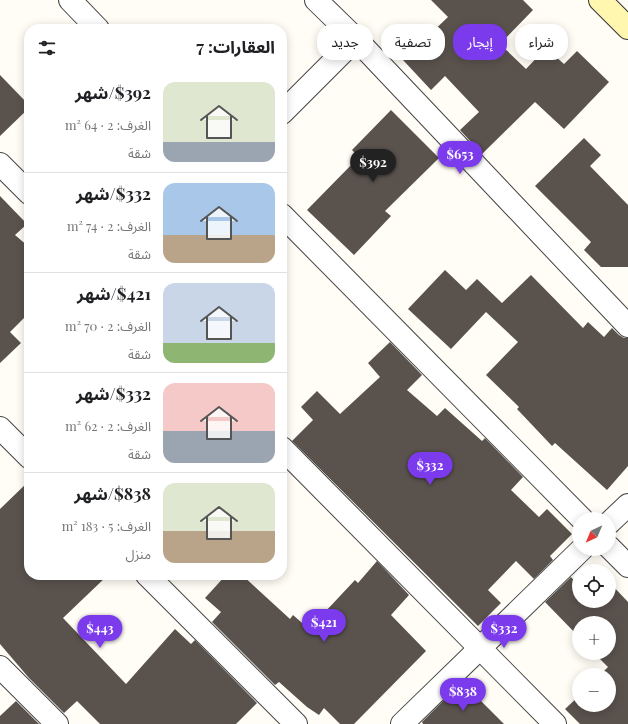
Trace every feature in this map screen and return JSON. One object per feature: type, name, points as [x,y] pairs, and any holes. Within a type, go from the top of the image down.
[{"type":"street","points":[[70,0],[93,24]]},
{"type":"street","points":[[316,0],[340,24]]},
{"type":"street","points":[[600,0],[628,28]]},
{"type":"street","points":[[373,58],[628,326]]},
{"type":"street","points":[[287,109],[336,60]]},
{"type":"street","points":[[0,164],[24,188]]},
{"type":"street","points":[[287,220],[575,512]]},
{"type":"street","points":[[0,428],[24,452]]},
{"type":"street","points":[[287,453],[555,724]]},
{"type":"street","points":[[616,516],[628,505]]},
{"type":"street","points":[[616,554],[628,566]]},
{"type":"street","points":[[402,724],[575,556]]},
{"type":"street","points":[[152,580],[296,724]]},
{"type":"street","points":[[0,667],[57,724]]},
{"type":"building","points":[[431,0],[523,0],[533,10],[519,24],[515,24],[515,29],[507,37],[507,24],[453,24],[453,60],[507,60],[507,51],[526,69],[535,60],[560,60],[564,64],[577,51],[609,82],[564,129],[535,102],[482,154],[460,130],[479,112],[445,76],[431,90],[403,60],[445,60],[445,24],[441,24],[448,17]]},
{"type":"building","points":[[0,75],[24,100],[24,113],[0,136]]},
{"type":"building","points":[[391,110],[439,158],[385,211],[391,216],[354,255],[307,210],[359,157],[352,150]]},
{"type":"building","points":[[584,138],[601,155],[590,166],[628,205],[628,267],[601,267],[584,250],[591,242],[535,186]]},
{"type":"building","points":[[0,196],[24,221],[24,227],[15,235],[24,243],[24,318],[10,332],[21,343],[0,363]]},
{"type":"building","points":[[445,270],[466,290],[477,279],[502,303],[531,275],[583,328],[588,322],[604,337],[612,328],[619,335],[624,338],[628,338],[628,466],[607,490],[555,443],[552,446],[517,409],[519,407],[486,375],[518,342],[486,312],[451,349],[408,309]]},
{"type":"building","points":[[390,342],[422,375],[407,390],[437,416],[445,408],[482,441],[485,438],[523,477],[511,490],[539,517],[547,509],[572,534],[550,556],[553,560],[534,579],[516,561],[488,590],[501,603],[478,626],[292,441],[313,420],[301,407],[317,391],[340,414],[380,377],[368,363]]},
{"type":"building","points":[[24,486],[24,580],[103,580],[63,618],[126,684],[175,629],[191,644],[195,640],[257,703],[236,724],[100,724],[77,701],[64,713],[29,678],[0,644],[0,509]]},
{"type":"building","points":[[377,561],[409,595],[391,615],[426,651],[354,724],[340,724],[324,708],[319,715],[307,707],[279,682],[275,685],[212,622],[221,612],[205,598],[221,580],[247,580],[290,619],[293,615],[309,629],[355,580],[358,583]]},
{"type":"building","points":[[571,577],[572,608],[616,608],[616,589],[628,602],[628,724],[580,724],[565,709],[572,702],[572,712],[616,712],[616,668],[607,668],[608,667],[601,660],[616,660],[616,616],[572,616],[572,630],[545,602]]},
{"type":"building","points":[[468,688],[504,724],[423,724],[422,722],[447,697],[453,703]]},
{"type":"building","points":[[16,701],[39,724],[0,724],[0,716]]}]
